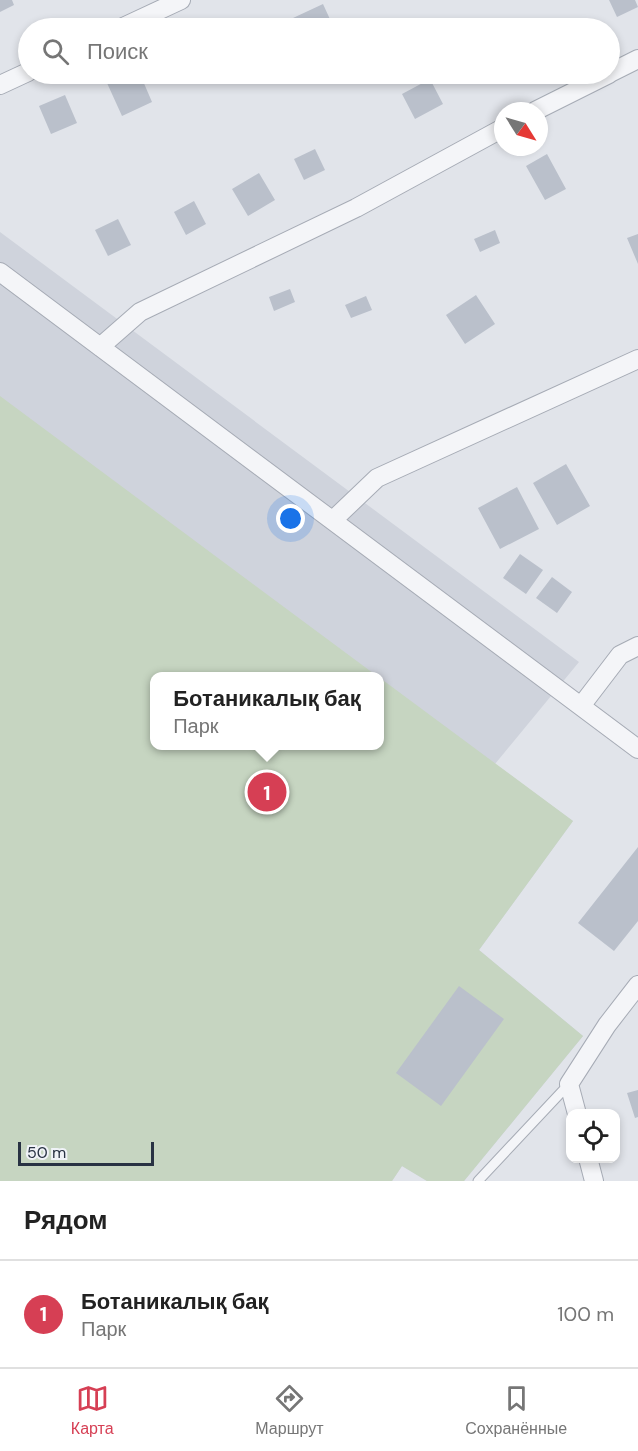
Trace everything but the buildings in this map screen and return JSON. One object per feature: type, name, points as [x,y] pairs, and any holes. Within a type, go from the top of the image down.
[{"type":"street","points":[[142,18],[181,0]]},
{"type":"street","points":[[620,68],[638,59]]},
{"type":"street","points":[[0,85],[18,77]]},
{"type":"street","points":[[548,104],[588,84]]},
{"type":"street","points":[[100,347],[140,312],[346,213],[494,133]]},
{"type":"street","points":[[0,272],[638,749]]},
{"type":"street","points":[[333,520],[377,478],[638,359]]},
{"type":"street","points":[[581,706],[620,655],[638,645]]},
{"type":"street","points":[[576,1109],[569,1084],[607,1025],[638,985]]},
{"type":"street","points":[[589,1163],[594,1181]]},
{"type":"lane","points":[[477,1181],[569,1084]]},
{"type":"shaded area","points":[[0,232],[579,662],[495,764],[573,821],[479,950],[583,1036],[464,1181],[427,1181],[402,1166],[392,1181],[0,1181]]},
{"type":"green space","points":[[0,396],[372,672],[150,672],[150,750],[384,750],[384,681],[573,821],[479,950],[583,1036],[464,1181],[427,1181],[402,1166],[392,1181],[0,1181]]},
{"type":"place","name":"Ботаникалық бақ","points":[[267,792]]}]
